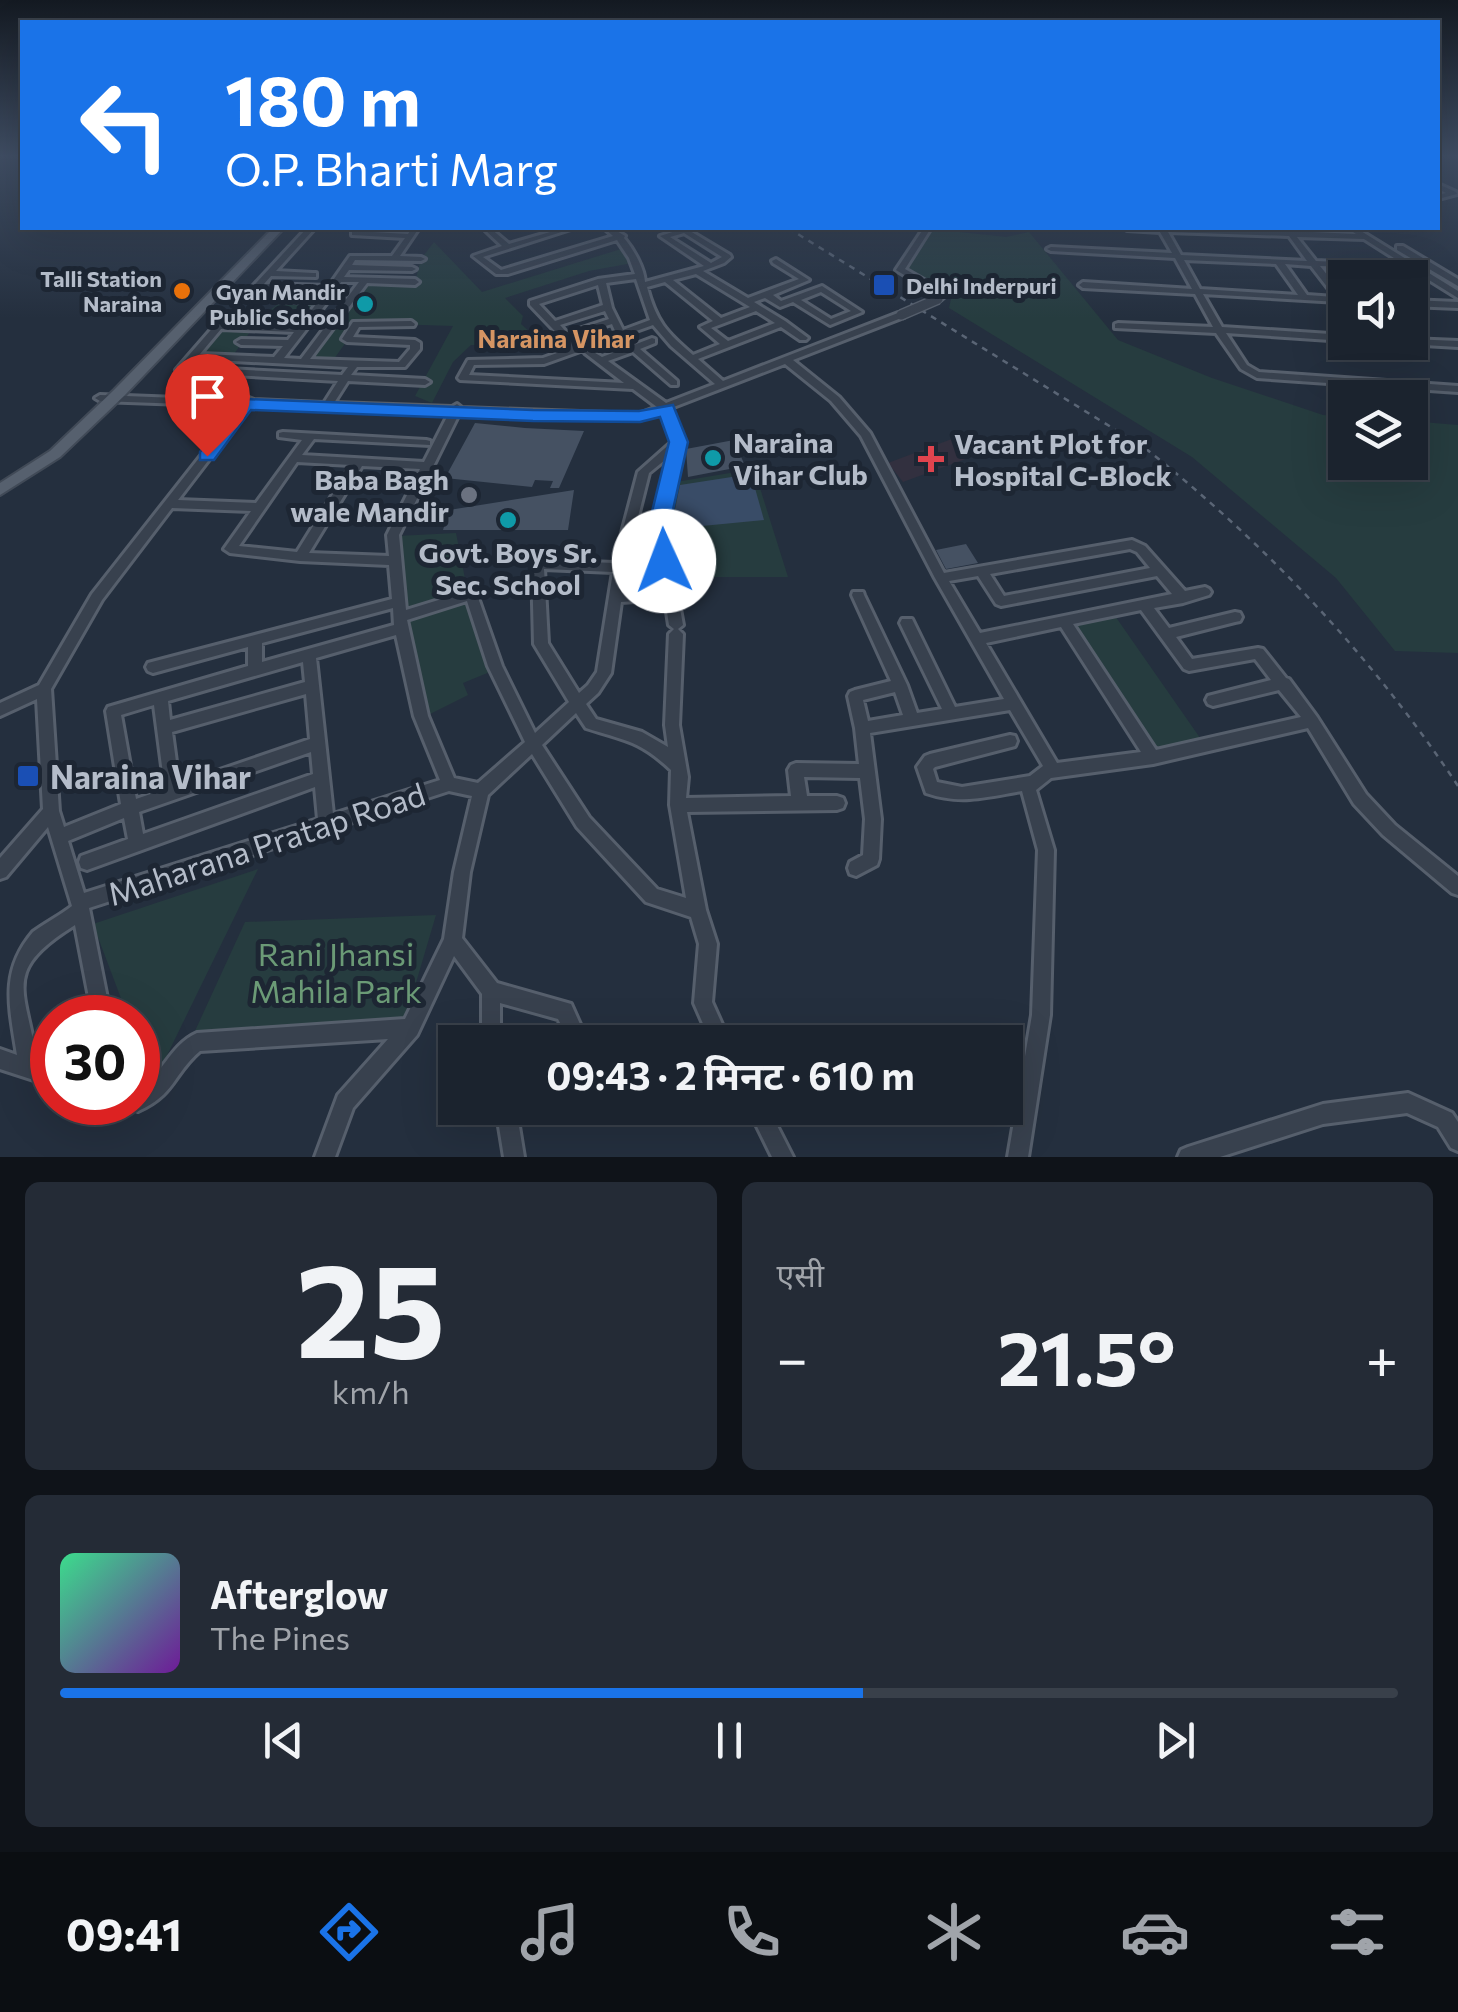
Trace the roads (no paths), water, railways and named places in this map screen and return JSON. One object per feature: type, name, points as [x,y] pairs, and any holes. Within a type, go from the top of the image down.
[{"type":"main road","points":[[0,490],[54,454],[267,230]]},
{"type":"main road","points":[[0,480],[50,446],[110,396],[277,230]]},
{"type":"street","points":[[309,230],[247,298],[323,301]]},
{"type":"street","points":[[359,230],[356,235],[413,232]]},
{"type":"street","points":[[488,230],[508,246]]},
{"type":"street","points":[[549,230],[477,256],[498,272],[505,272],[621,236]]},
{"type":"street","points":[[611,230],[621,236],[638,262],[654,322],[722,386]]},
{"type":"street","points":[[651,240],[684,230],[728,257],[668,280],[601,281],[533,302],[584,351],[636,386],[660,410],[678,442],[658,528],[676,630],[672,725],[679,771],[678,805],[709,962],[704,1004],[713,1025]]},
{"type":"street","points":[[110,396],[640,417],[938,300],[942,294],[900,270],[926,230]]},
{"type":"street","points":[[1127,230],[1137,254]]},
{"type":"street","points":[[1163,230],[1219,330],[1244,366],[1257,375],[1458,389]]},
{"type":"street","points":[[1225,230],[1366,232],[1458,283]]},
{"type":"street","points":[[394,258],[413,232]]},
{"type":"street","points":[[1288,232],[1328,281]]},
{"type":"street","points":[[1366,232],[1404,260]]},
{"type":"street","points":[[664,236],[710,266]]},
{"type":"street","points":[[1051,250],[1328,263]]},
{"type":"street","points":[[277,360],[358,256],[422,259]]},
{"type":"street","points":[[1278,260],[1306,298]]},
{"type":"street","points":[[748,300],[805,280],[776,261]]},
{"type":"street","points":[[347,267],[412,269]]},
{"type":"street","points":[[697,271],[803,338]]},
{"type":"street","points":[[269,274],[314,275]]},
{"type":"street","points":[[1428,276],[1458,296]]},
{"type":"street","points":[[258,286],[364,280],[415,282]]},
{"type":"street","points":[[304,362],[364,280]]},
{"type":"street","points":[[668,280],[719,322]]},
{"type":"street","points":[[601,281],[607,307],[621,334]]},
{"type":"street","points":[[1083,285],[1328,300]]},
{"type":"street","points":[[766,294],[780,304],[794,299],[822,289],[858,312],[830,322],[794,299]]},
{"type":"street","points":[[1428,304],[1458,305]]},
{"type":"street","points":[[554,324],[607,307]]},
{"type":"street","points":[[727,345],[705,327],[758,307]]},
{"type":"street","points":[[844,317],[864,330]]},
{"type":"street","points":[[566,336],[613,321]]},
{"type":"street","points":[[636,386],[463,378],[474,361],[544,361],[584,351],[654,322]]},
{"type":"street","points":[[331,363],[358,323],[411,324]]},
{"type":"street","points":[[693,358],[782,324]]},
{"type":"street","points":[[300,329],[218,326],[181,371],[425,382]]},
{"type":"street","points":[[1118,326],[1328,337]]},
{"type":"street","points":[[192,356],[404,364],[415,343],[347,339]]},
{"type":"street","points":[[600,361],[652,341]]},
{"type":"street","points":[[241,342],[290,344]]},
{"type":"street","points":[[1428,343],[1458,344]]},
{"type":"street","points":[[634,348],[674,383]]},
{"type":"street","points":[[207,397],[242,359]]},
{"type":"street","points":[[788,361],[835,399],[866,435],[1052,771]]},
{"type":"street","points":[[328,404],[354,364]]},
{"type":"street","points":[[110,396],[207,397],[248,402]]},
{"type":"street","points":[[0,710],[44,688],[98,598],[248,402]]},
{"type":"street","points":[[449,784],[420,716],[400,616],[393,535],[456,410]]},
{"type":"street","points":[[283,436],[426,443]]},
{"type":"street","points":[[309,437],[230,549],[393,561]]},
{"type":"street","points":[[326,1157],[345,1102],[410,1028],[453,940],[462,872],[482,791],[604,673],[620,568],[644,472],[678,442]]},
{"type":"street","points":[[294,458],[428,466]]},
{"type":"street","points":[[300,556],[359,461]]},
{"type":"street","points":[[170,504],[258,507]]},
{"type":"street","points":[[942,578],[1132,544],[1141,549],[1184,598]]},
{"type":"street","points":[[620,568],[538,564],[541,644],[591,724],[635,735],[667,754],[679,771]]},
{"type":"street","points":[[981,570],[1001,601],[1159,571]]},
{"type":"street","points":[[978,639],[1205,592]]},
{"type":"street","points":[[615,598],[670,594]]},
{"type":"street","points":[[138,843],[112,711],[309,654],[400,616],[470,595],[495,666],[532,742],[584,822],[652,896],[697,910]]},
{"type":"street","points":[[858,596],[900,684],[912,720]]},
{"type":"street","points":[[1146,606],[1189,665],[1254,651],[1312,721],[1372,812],[1458,886]]},
{"type":"street","points":[[153,666],[255,640],[400,616]]},
{"type":"street","points":[[1166,634],[1235,617]]},
{"type":"street","points":[[1064,622],[1153,756]]},
{"type":"street","points":[[907,624],[951,714]]},
{"type":"street","points":[[255,640],[255,670]]},
{"type":"street","points":[[309,654],[326,824]]},
{"type":"street","points":[[1213,700],[1284,683]]},
{"type":"street","points":[[856,868],[871,859],[873,819],[855,696],[900,684]]},
{"type":"street","points":[[164,728],[312,686]]},
{"type":"street","name":"Maharana Pratap Road","points":[[44,688],[52,812],[80,908],[449,784],[482,791]]},
{"type":"street","points":[[160,697],[173,794]]},
{"type":"street","points":[[862,728],[1015,703]]},
{"type":"street","points":[[1010,741],[930,761],[925,767],[931,788],[962,794],[1030,783],[1052,771],[1153,756],[1312,721]]},
{"type":"street","points":[[58,838],[130,808],[318,744]]},
{"type":"street","points":[[800,803],[796,770],[867,771]]},
{"type":"street","points":[[88,862],[321,778]]},
{"type":"street","points":[[1018,1157],[1041,1016],[1046,850],[1028,796],[1030,783]]},
{"type":"street","points":[[678,805],[836,803]]},
{"type":"street","points":[[0,871],[52,812]]},
{"type":"street","points":[[0,1059],[28,1067],[24,1031],[11,989],[13,971],[42,937],[80,908],[97,995]]},
{"type":"street","points":[[453,940],[491,991],[491,1025]]},
{"type":"street","points":[[491,991],[564,1011],[571,1025]]},
{"type":"street","points":[[160,1088],[186,1050],[197,1042],[410,1028]]},
{"type":"street","points":[[1188,1157],[1323,1114],[1408,1103],[1445,1120],[1458,1140]]},
{"type":"street","points":[[509,1125],[514,1157]]},
{"type":"street","points":[[767,1125],[783,1157]]},
{"type":"water","points":[[751,474],[764,520],[671,529],[680,485]]},
{"type":"railway","points":[[791,230],[1145,448],[1190,485],[1275,563],[1353,647],[1458,786]]},
{"type":"place","name":"Delhi Inderpuri","points":[[884,285]]},
{"type":"place","name":"Talli Station Naraina","points":[[182,291]]},
{"type":"place","name":"Gyan Mandir Public School","points":[[365,304]]},
{"type":"place","name":"Naraina Vihar Club","points":[[713,458]]},
{"type":"place","name":"Vacant Plot for Hospital C-Block","points":[[931,459]]},
{"type":"place","name":"Baba Bagh wale Mandir","points":[[469,495]]},
{"type":"place","name":"Govt. Boys Sr. Sec. School","points":[[508,520]]},
{"type":"place","name":"Naraina Vihar","points":[[28,776]]},
{"type":"district","name":"Naraina Vihar","points":[[556,338]]},
{"type":"park label","name":"Rani Jhansi Mahila Park","points":[[336,972]]}]
